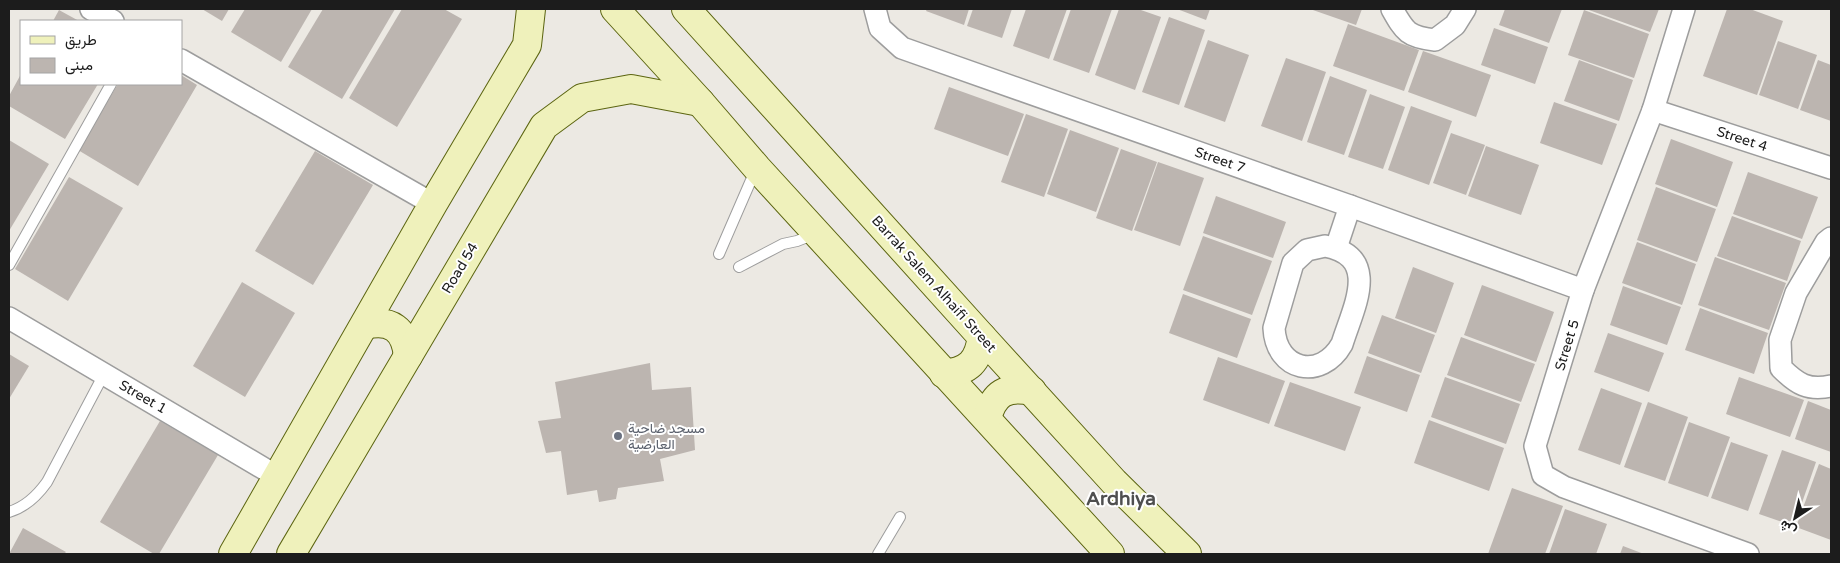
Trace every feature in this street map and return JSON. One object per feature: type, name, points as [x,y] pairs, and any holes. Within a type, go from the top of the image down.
[{"type":"main road","points":[[233,554],[433,204],[527,45],[531,9]]},
{"type":"main road","points":[[615,9],[944,374],[987,418],[1110,554]]},
{"type":"main road","name":"Barrak Salem Alhaifi Street","points":[[686,9],[1114,482],[1187,554]]},
{"type":"main road","name":"Road 54","points":[[291,554],[544,126],[582,98],[631,89],[700,102]]},
{"type":"main road","points":[[364,325],[377,322],[390,324],[400,332],[407,343],[408,356]]},
{"type":"main road","points":[[944,374],[959,372],[971,364],[980,352],[982,337]]},
{"type":"main road","points":[[987,418],[991,403],[1002,392],[1017,388],[1032,391]]},
{"type":"street","points":[[91,9],[111,20]]},
{"type":"street","name":"Street 7","points":[[875,9],[880,28],[902,48],[1583,290]]},
{"type":"street","points":[[1392,9],[1403,30],[1419,38],[1435,40],[1455,25],[1465,9]]},
{"type":"street","name":"Street 5","points":[[1684,9],[1653,110],[1583,290],[1535,446],[1543,475],[1564,487],[1748,554]]},
{"type":"street","points":[[182,61],[433,204]]},
{"type":"street","name":"Street 4","points":[[1653,110],[1831,168]]},
{"type":"street","points":[[1336,248],[1350,206]]},
{"type":"street","points":[[1831,238],[1826,242],[1796,293],[1780,340],[1781,368],[1795,382],[1818,389],[1831,386]]},
{"type":"street","points":[[1325,246],[1336,248],[1346,253],[1354,262],[1359,272],[1361,283],[1342,344],[1330,360],[1321,365],[1310,367],[1291,363],[1278,348],[1274,338],[1274,328],[1293,263],[1307,250],[1325,246]]},
{"type":"street","name":"Street 1","points":[[9,318],[278,477]]},
{"type":"lane","points":[[9,265],[110,85]]},
{"type":"lane","points":[[718,254],[757,168]]},
{"type":"lane","points":[[739,268],[783,244],[818,234]]},
{"type":"lane","points":[[9,512],[16,510],[34,498],[47,482],[104,374]]},
{"type":"lane","points":[[878,554],[900,517]]},
{"type":"building","points":[[202,9],[229,9],[222,21]]},
{"type":"building","points":[[245,9],[312,9],[281,62],[231,32]]},
{"type":"building","points":[[323,9],[395,9],[342,99],[288,67]]},
{"type":"building","points":[[402,9],[444,9],[462,19],[397,127],[349,98]]},
{"type":"building","points":[[927,9],[969,9],[964,25],[926,11]]},
{"type":"building","points":[[973,9],[1012,9],[1002,38],[967,26]]},
{"type":"building","points":[[1026,9],[1067,9],[1049,59],[1013,46]]},
{"type":"building","points":[[1071,9],[1112,9],[1089,73],[1053,60]]},
{"type":"building","points":[[1119,9],[1138,9],[1161,17],[1135,90],[1095,75]]},
{"type":"building","points":[[1177,9],[1210,9],[1206,20]]},
{"type":"building","points":[[1310,9],[1362,9],[1356,25]]},
{"type":"building","points":[[1505,9],[1562,9],[1549,43],[1499,25]]},
{"type":"building","points":[[1586,9],[1659,9],[1650,32]]},
{"type":"building","points":[[1727,9],[1750,9],[1783,21],[1757,95],[1703,76]]},
{"type":"building","points":[[59,10],[77,20],[54,20]]},
{"type":"building","points":[[1584,10],[1649,34],[1634,78],[1568,55]]},
{"type":"building","points":[[1169,17],[1205,30],[1179,105],[1142,92]]},
{"type":"building","points":[[1348,24],[1419,50],[1404,91],[1333,66]]},
{"type":"building","points":[[1494,28],[1548,47],[1535,84],[1481,65]]},
{"type":"building","points":[[1208,40],[1249,55],[1225,122],[1184,107]]},
{"type":"building","points":[[1778,41],[1817,55],[1798,109],[1759,95]]},
{"type":"building","points":[[1423,51],[1491,75],[1476,117],[1408,92]]},
{"type":"building","points":[[1286,58],[1326,72],[1302,141],[1261,126]]},
{"type":"building","points":[[1579,60],[1633,80],[1619,121],[1564,101]]},
{"type":"building","points":[[1818,60],[1831,65],[1831,121],[1800,110]]},
{"type":"building","points":[[20,76],[20,85],[97,85],[65,139],[9,106],[9,96]]},
{"type":"building","points":[[182,76],[197,85],[138,186],[78,150],[117,85],[182,85]]},
{"type":"building","points":[[1330,76],[1367,90],[1344,155],[1307,142]]},
{"type":"building","points":[[949,87],[1024,114],[1008,156],[934,129]]},
{"type":"building","points":[[1370,94],[1405,107],[1383,169],[1348,157]]},
{"type":"building","points":[[1554,102],[1617,124],[1602,165],[1540,143]]},
{"type":"building","points":[[1411,106],[1452,121],[1429,185],[1388,170]]},
{"type":"building","points":[[1026,114],[1068,129],[1044,197],[1001,182]]},
{"type":"building","points":[[1070,130],[1119,148],[1096,212],[1047,194]]},
{"type":"building","points":[[1451,133],[1485,145],[1466,195],[1433,183]]},
{"type":"building","points":[[1671,139],[1733,162],[1717,207],[1655,184]]},
{"type":"building","points":[[9,140],[49,164],[9,231]]},
{"type":"building","points":[[1486,146],[1539,165],[1521,215],[1468,196]]},
{"type":"building","points":[[1121,149],[1157,162],[1132,231],[1096,218]]},
{"type":"building","points":[[315,151],[373,185],[313,285],[255,251]]},
{"type":"building","points":[[1158,162],[1204,178],[1180,246],[1134,230]]},
{"type":"building","points":[[1748,172],[1818,197],[1802,239],[1733,214]]},
{"type":"building","points":[[69,177],[123,208],[68,301],[15,269]]},
{"type":"building","points":[[1656,187],[1716,209],[1697,262],[1637,240]]},
{"type":"building","points":[[1216,196],[1286,222],[1273,258],[1203,233]]},
{"type":"building","points":[[1732,216],[1801,241],[1787,281],[1717,256]]},
{"type":"building","points":[[1203,236],[1272,261],[1252,315],[1183,290]]},
{"type":"building","points":[[1637,242],[1696,264],[1682,305],[1622,283]]},
{"type":"building","points":[[1715,257],[1786,283],[1769,330],[1698,305]]},
{"type":"building","points":[[1413,267],[1454,283],[1436,333],[1395,318]]},
{"type":"building","points":[[242,282],[295,313],[245,397],[193,366]]},
{"type":"building","points":[[1482,285],[1554,312],[1536,362],[1464,335]]},
{"type":"building","points":[[1623,286],[1681,307],[1667,345],[1610,325]]},
{"type":"building","points":[[1183,294],[1251,319],[1237,358],[1169,333]]},
{"type":"building","points":[[1700,308],[1768,333],[1754,374],[1685,350]]},
{"type":"building","points":[[1382,315],[1435,335],[1421,373],[1368,353]]},
{"type":"building","points":[[1608,333],[1664,353],[1649,392],[1594,372]]},
{"type":"building","points":[[1461,337],[1535,364],[1521,402],[1447,375]]},
{"type":"building","points":[[9,354],[29,366],[9,399]]},
{"type":"building","points":[[1367,356],[1420,375],[1407,412],[1354,393]]},
{"type":"building","points":[[1218,357],[1285,381],[1269,424],[1203,400]]},
{"type":"building","name":"مسجد ضاحية العارضية","points":[[650,363],[652,390],[691,387],[695,450],[660,459],[664,481],[618,488],[616,499],[599,502],[597,490],[567,495],[561,451],[546,453],[538,421],[561,418],[555,382]]},
{"type":"building","points":[[1445,377],[1520,404],[1506,444],[1431,417]]},
{"type":"building","points":[[1739,377],[1804,400],[1790,437],[1726,414]]},
{"type":"building","points":[[1290,382],[1361,407],[1345,451],[1274,426]]},
{"type":"building","points":[[1601,388],[1642,403],[1620,465],[1578,450]]},
{"type":"building","points":[[1808,401],[1831,410],[1831,452],[1795,439]]},
{"type":"building","points":[[1648,402],[1688,417],[1665,481],[1624,467]]},
{"type":"building","points":[[1429,420],[1504,448],[1489,491],[1414,463]]},
{"type":"building","points":[[160,421],[218,455],[159,554],[154,554],[100,522]]},
{"type":"building","points":[[1689,422],[1730,437],[1708,497],[1668,483]]},
{"type":"building","points":[[1731,442],[1768,455],[1748,511],[1711,498]]},
{"type":"building","points":[[1782,450],[1816,462],[1794,526],[1759,514]]},
{"type":"building","points":[[1819,464],[1831,469],[1831,540],[1796,527]]},
{"type":"building","points":[[1512,488],[1563,506],[1545,554],[1488,554]]},
{"type":"building","points":[[1565,509],[1607,524],[1596,554],[1549,554]]},
{"type":"building","points":[[23,528],[66,552],[64,554],[9,554]]},
{"type":"building","points":[[1623,546],[1644,554],[1620,554]]},
{"type":"place","name":"مسجد ضاحية العارضية","points":[[618,436]]},
{"type":"district","name":"Ardhiya","points":[[1121,499]]}]
